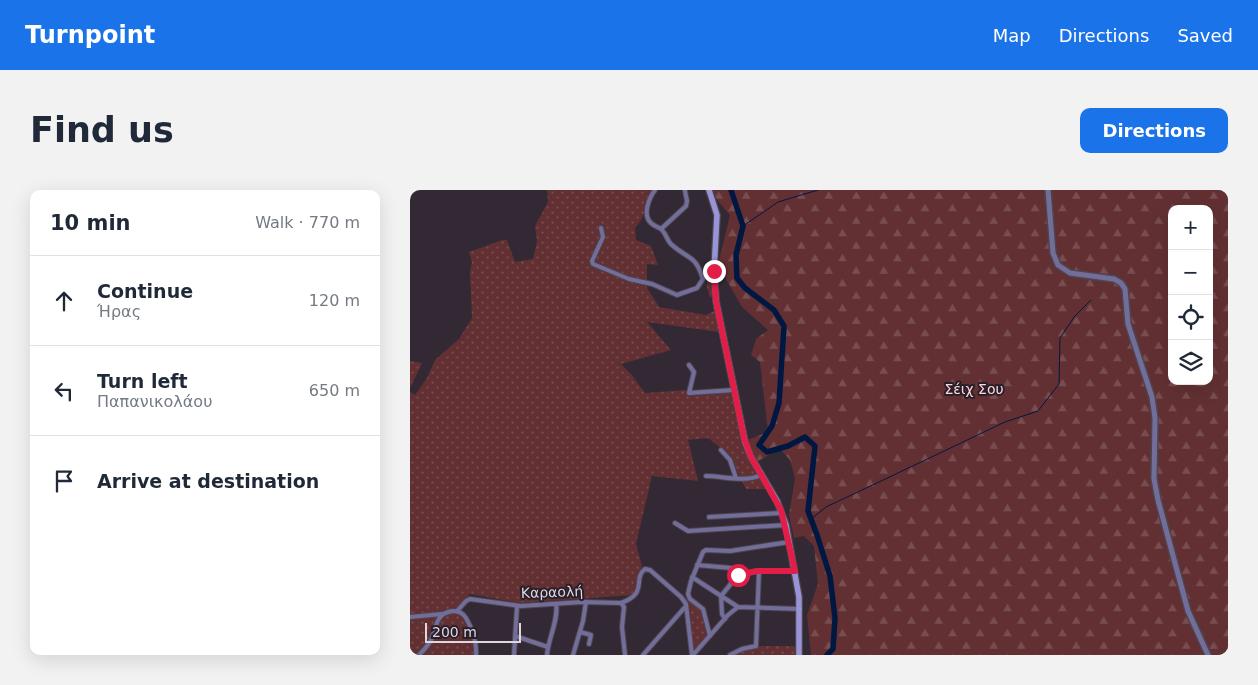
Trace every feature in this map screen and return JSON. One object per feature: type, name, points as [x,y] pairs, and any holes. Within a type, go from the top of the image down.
[{"type":"main road","points":[[709,190],[716,207],[714,271],[716,301],[745,442],[751,457],[782,513],[786,525],[800,609],[800,655]]},
{"type":"street","points":[[655,190],[648,204],[647,216],[673,246],[693,258],[698,264],[703,279]]},
{"type":"street","points":[[1048,190],[1053,254],[1058,265],[1070,273],[1114,279],[1121,283],[1125,289],[1128,324],[1152,397],[1155,418],[1154,479],[1158,500],[1188,611],[1208,655]]},
{"type":"street","points":[[661,230],[686,206],[685,191]]},
{"type":"street","points":[[601,228],[603,237],[592,261],[593,264],[629,279],[652,284],[676,295],[696,289],[709,272],[714,271]]},
{"type":"street","points":[[689,364],[694,372],[689,393],[734,390]]},
{"type":"street","points":[[721,450],[730,460],[736,478]]},
{"type":"street","points":[[706,476],[746,479],[761,475]]},
{"type":"street","points":[[709,517],[782,513]]},
{"type":"street","points":[[675,523],[687,531],[786,525]]},
{"type":"street","points":[[710,636],[703,609],[690,599],[688,594],[692,578],[703,552],[706,550],[727,551],[789,542]]},
{"type":"street","points":[[697,565],[731,568],[738,574]]},
{"type":"street","points":[[625,655],[622,627],[623,605],[632,599],[638,589],[642,572],[644,569],[647,569],[681,597],[686,606],[692,655]]},
{"type":"street","points":[[730,655],[742,649],[756,646],[759,571]]},
{"type":"street","points":[[725,619],[722,614],[721,596],[738,574],[759,571],[795,571]]},
{"type":"street","points":[[692,578],[738,608],[800,609]]},
{"type":"street","name":"Καραολή","points":[[457,611],[470,598],[517,606],[586,602],[623,605]]},
{"type":"street","points":[[573,655],[586,602]]},
{"type":"street","points":[[547,655],[557,613],[556,604]]},
{"type":"street","points":[[514,655],[517,606]]},
{"type":"street","points":[[643,655],[686,606]]},
{"type":"street","points":[[692,655],[725,619],[738,608]]},
{"type":"street","points":[[410,616],[457,611],[464,615],[476,644],[476,655]]},
{"type":"street","points":[[419,655],[430,642],[437,620],[442,614]]},
{"type":"street","points":[[580,632],[591,635],[589,644]]},
{"type":"street","points":[[515,636],[548,647]]},
{"type":"green space","points":[[547,190],[653,190],[644,215],[635,228],[636,240],[651,246],[658,265],[647,264],[647,288],[659,307],[706,315],[714,311],[713,297],[710,297],[707,285],[712,275],[719,332],[647,322],[671,350],[621,364],[645,393],[686,390],[692,396],[733,392],[744,446],[766,489],[746,489],[728,454],[708,438],[688,440],[698,481],[652,476],[636,544],[642,566],[633,595],[520,603],[470,594],[458,606],[467,624],[475,655],[410,655],[410,392],[415,395],[427,378],[435,360],[459,339],[472,318],[470,273],[472,262],[469,252],[502,240],[507,240],[515,262],[533,259],[537,241],[535,226],[548,202]]},
{"type":"green space","name":"Σέιχ Σου","points":[[712,190],[1228,190],[1228,655],[811,655],[807,615],[818,584],[814,546],[804,536],[794,538],[789,515],[795,478],[790,460],[780,449],[758,461],[752,452],[748,440],[768,432],[760,362],[751,355],[756,339],[768,330],[742,307],[718,265],[730,215],[717,200]]},
{"type":"green space","points":[[410,361],[422,363],[410,388]]},
{"type":"green space","points":[[687,597],[701,609],[707,636],[696,648],[693,648],[690,611],[685,599]]},
{"type":"green space","points":[[756,646],[798,646],[798,655],[733,655]]},
{"type":"waterway","points":[[731,190],[743,226],[736,255],[737,278],[745,288],[774,310],[784,326],[779,403],[772,426],[759,445],[767,452],[788,446],[805,437],[815,446],[808,511],[830,576],[835,618],[833,649],[827,655]]},
{"type":"waterway","points":[[743,226],[778,202],[818,190]]},
{"type":"waterway","points":[[811,519],[826,507],[1005,422],[1038,411],[1059,384],[1060,338],[1075,316],[1091,300]]},
{"type":"route","points":[[714,271],[716,301],[744,438],[751,457],[781,510],[786,525],[795,571],[757,571],[738,575]]}]
